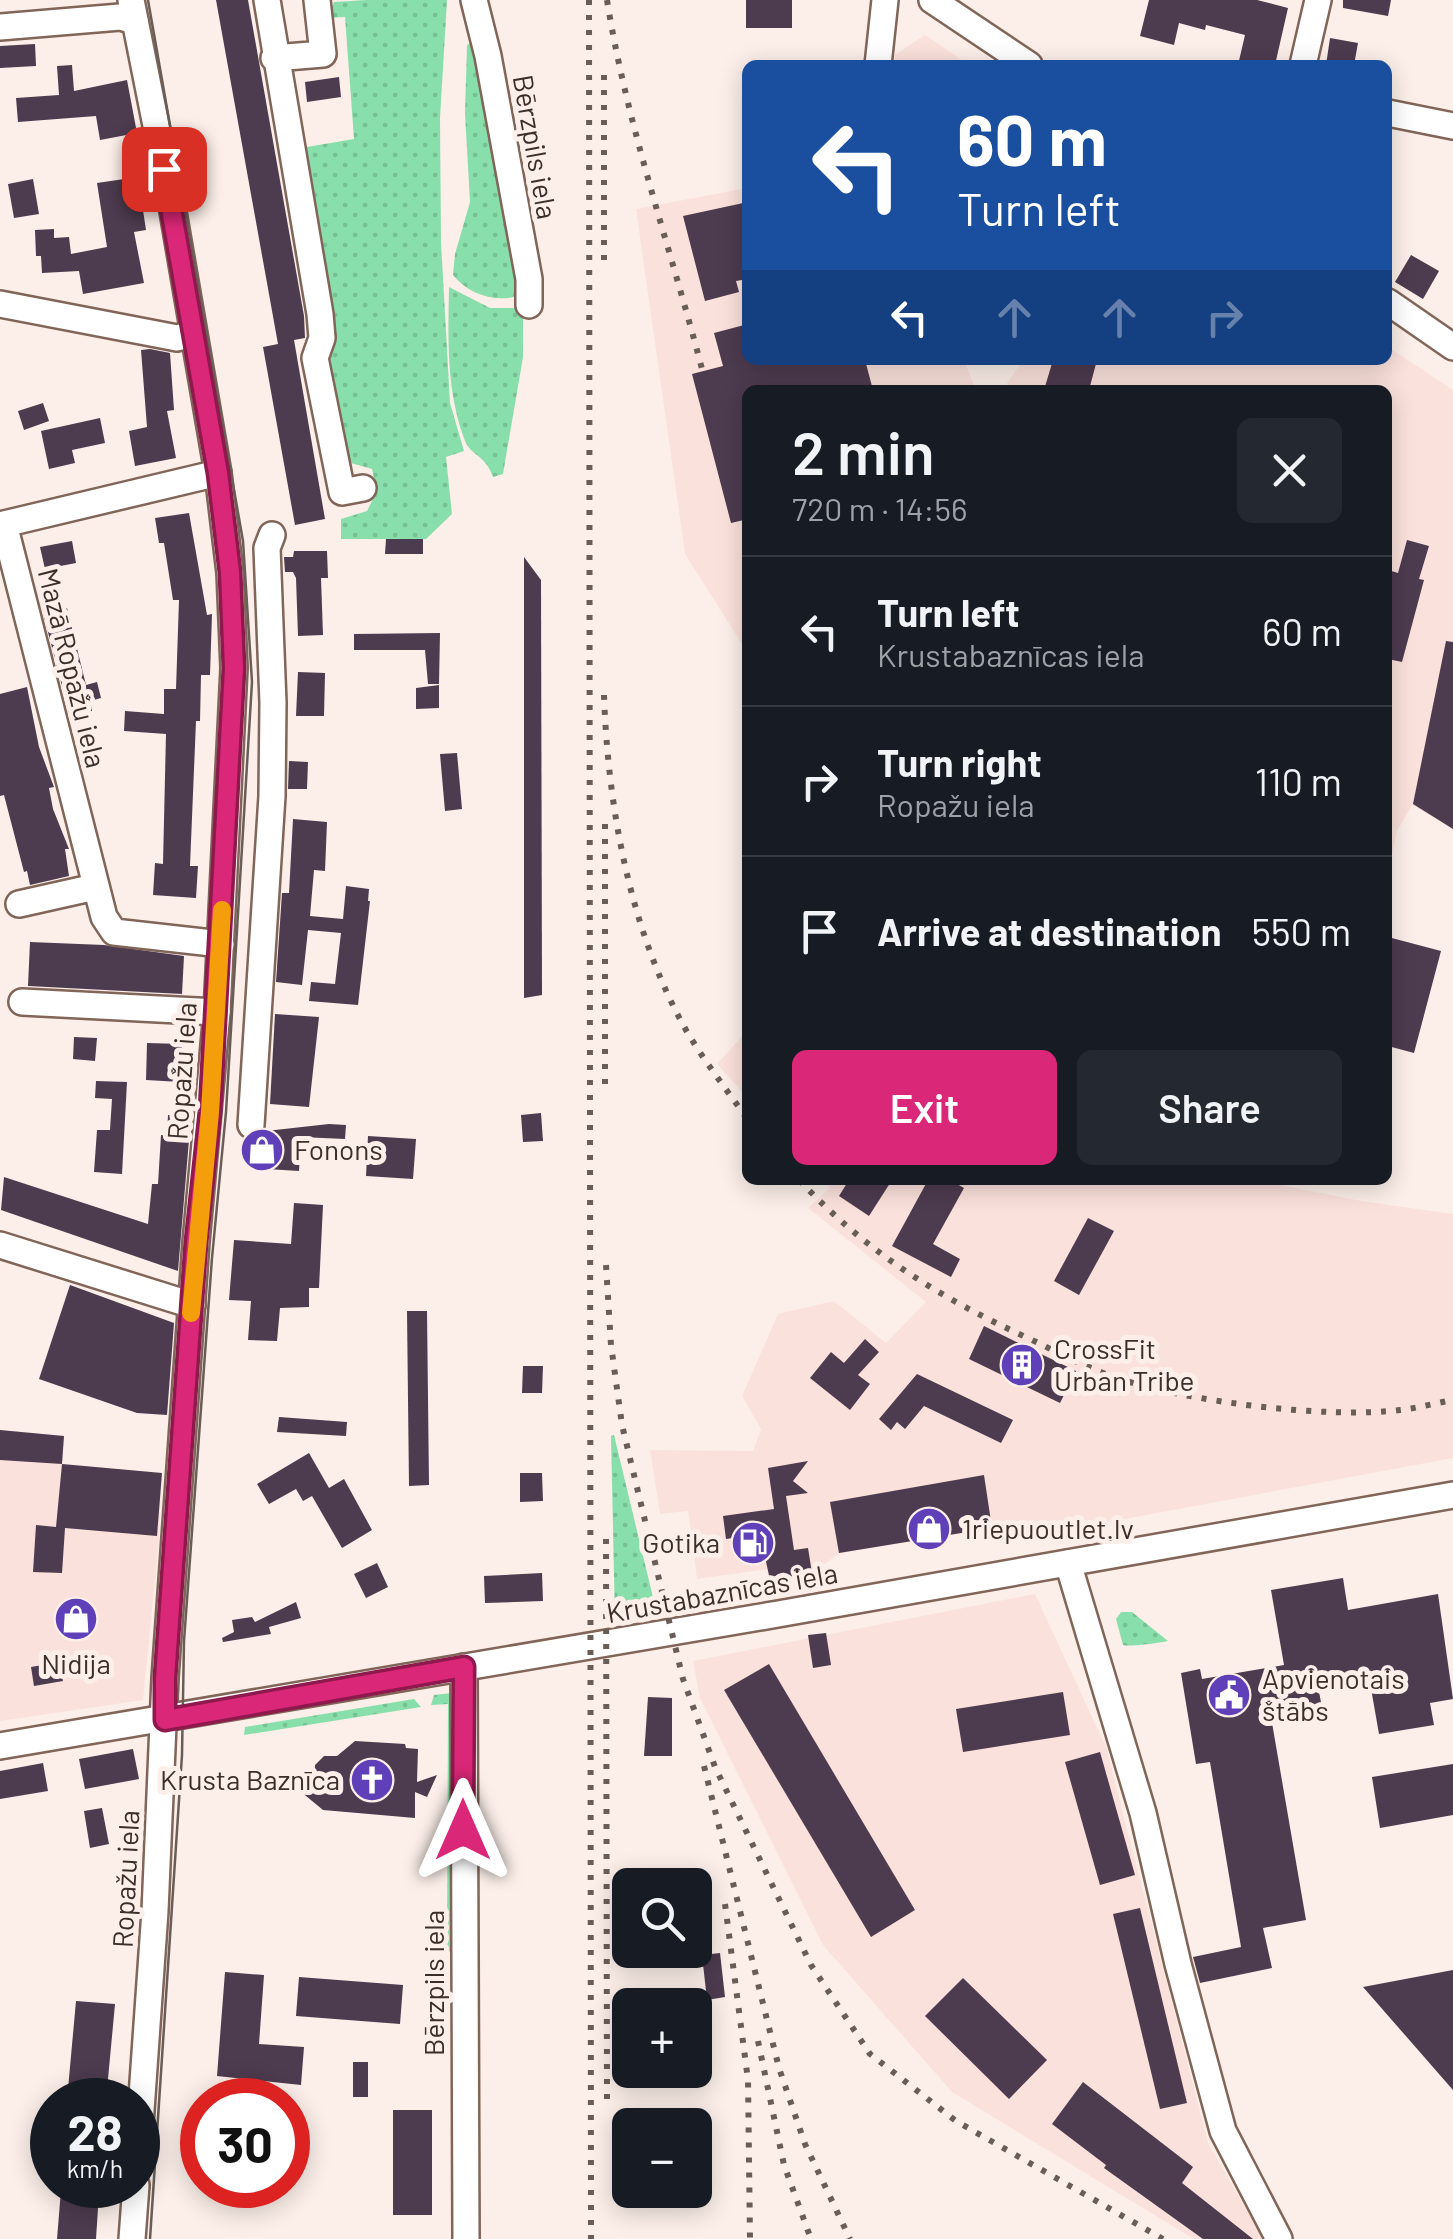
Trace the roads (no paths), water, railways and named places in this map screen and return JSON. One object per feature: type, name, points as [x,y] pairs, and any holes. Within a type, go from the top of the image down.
[{"type":"street","points":[[267,0],[320,314],[322,338],[315,358],[342,492],[363,488]]},
{"type":"street","points":[[274,58],[323,54],[317,0]]},
{"type":"street","name":"Bērzpils iela","points":[[474,0],[529,279],[529,305]]},
{"type":"street","points":[[878,60],[884,0]]},
{"type":"street","points":[[932,0],[1021,60]]},
{"type":"street","points":[[1304,60],[1318,0]]},
{"type":"street","points":[[0,26],[120,17],[133,10]]},
{"type":"street","name":"Ropažu iela","points":[[133,10],[218,473],[230,572],[234,668],[221,944],[165,1678],[143,2078]]},
{"type":"street","points":[[1392,115],[1453,126]]},
{"type":"street","points":[[0,304],[177,338],[192,334]]},
{"type":"street","points":[[1392,305],[1453,347]]},
{"type":"street","name":"Mazā Ropažu iela","points":[[218,473],[2,514],[104,918],[114,932],[221,944]]},
{"type":"street","points":[[210,1112],[252,1118],[272,796],[267,548],[272,534]]},
{"type":"street","points":[[19,904],[95,887]]},
{"type":"street","points":[[22,1002],[216,1012]]},
{"type":"street","points":[[0,1245],[192,1306]]},
{"type":"street","name":"Krustabaznīcas iela","points":[[0,1746],[1453,1495]]},
{"type":"street","points":[[1068,1563],[1143,1813],[1223,2131],[1279,2239]]},
{"type":"street","name":"Bērzpils iela","points":[[464,1667],[466,2239]]},
{"type":"street","points":[[132,2239],[134,2208]]},
{"type":"tram line","points":[[148,0],[243,541],[252,682],[226,1112],[184,1641],[182,1755],[150,2239]]},
{"type":"railway","points":[[589,0],[591,2239]]},
{"type":"railway","points":[[607,0],[637,140],[702,369]]},
{"type":"railway","points":[[604,75],[604,270]]},
{"type":"railway","points":[[604,695],[617,825],[636,910],[650,952],[686,1030],[742,1112]]},
{"type":"railway","points":[[605,824],[605,1089]]},
{"type":"railway","points":[[804,1185],[879,1252],[935,1290],[1086,1366],[1120,1379],[1183,1395],[1298,1410],[1370,1412],[1453,1400]]},
{"type":"railway","points":[[606,1265],[622,1425],[683,1679],[715,1767],[811,1965],[870,2054],[956,2121],[1163,2239]]},
{"type":"railway","points":[[606,1539],[607,2104]]},
{"type":"railway","points":[[704,1766],[779,2068],[805,2144],[850,2239]]},
{"type":"railway","points":[[725,1904],[748,2080],[750,2239]]},
{"type":"railway","points":[[758,2041],[784,2165],[811,2239]]},
{"type":"place","name":"Fonons","points":[[262,1150]]},
{"type":"place","name":"CrossFit Urban Tribe","points":[[1022,1365]]},
{"type":"place","name":"1riepuoutlet.lv","points":[[929,1529]]},
{"type":"place","name":"Gotika","points":[[753,1543]]},
{"type":"place","name":"Nidija","points":[[76,1619]]},
{"type":"place","name":"Apvienotais štābs","points":[[1229,1695]]},
{"type":"place","name":"Krusta Baznīca","points":[[372,1780]]}]
